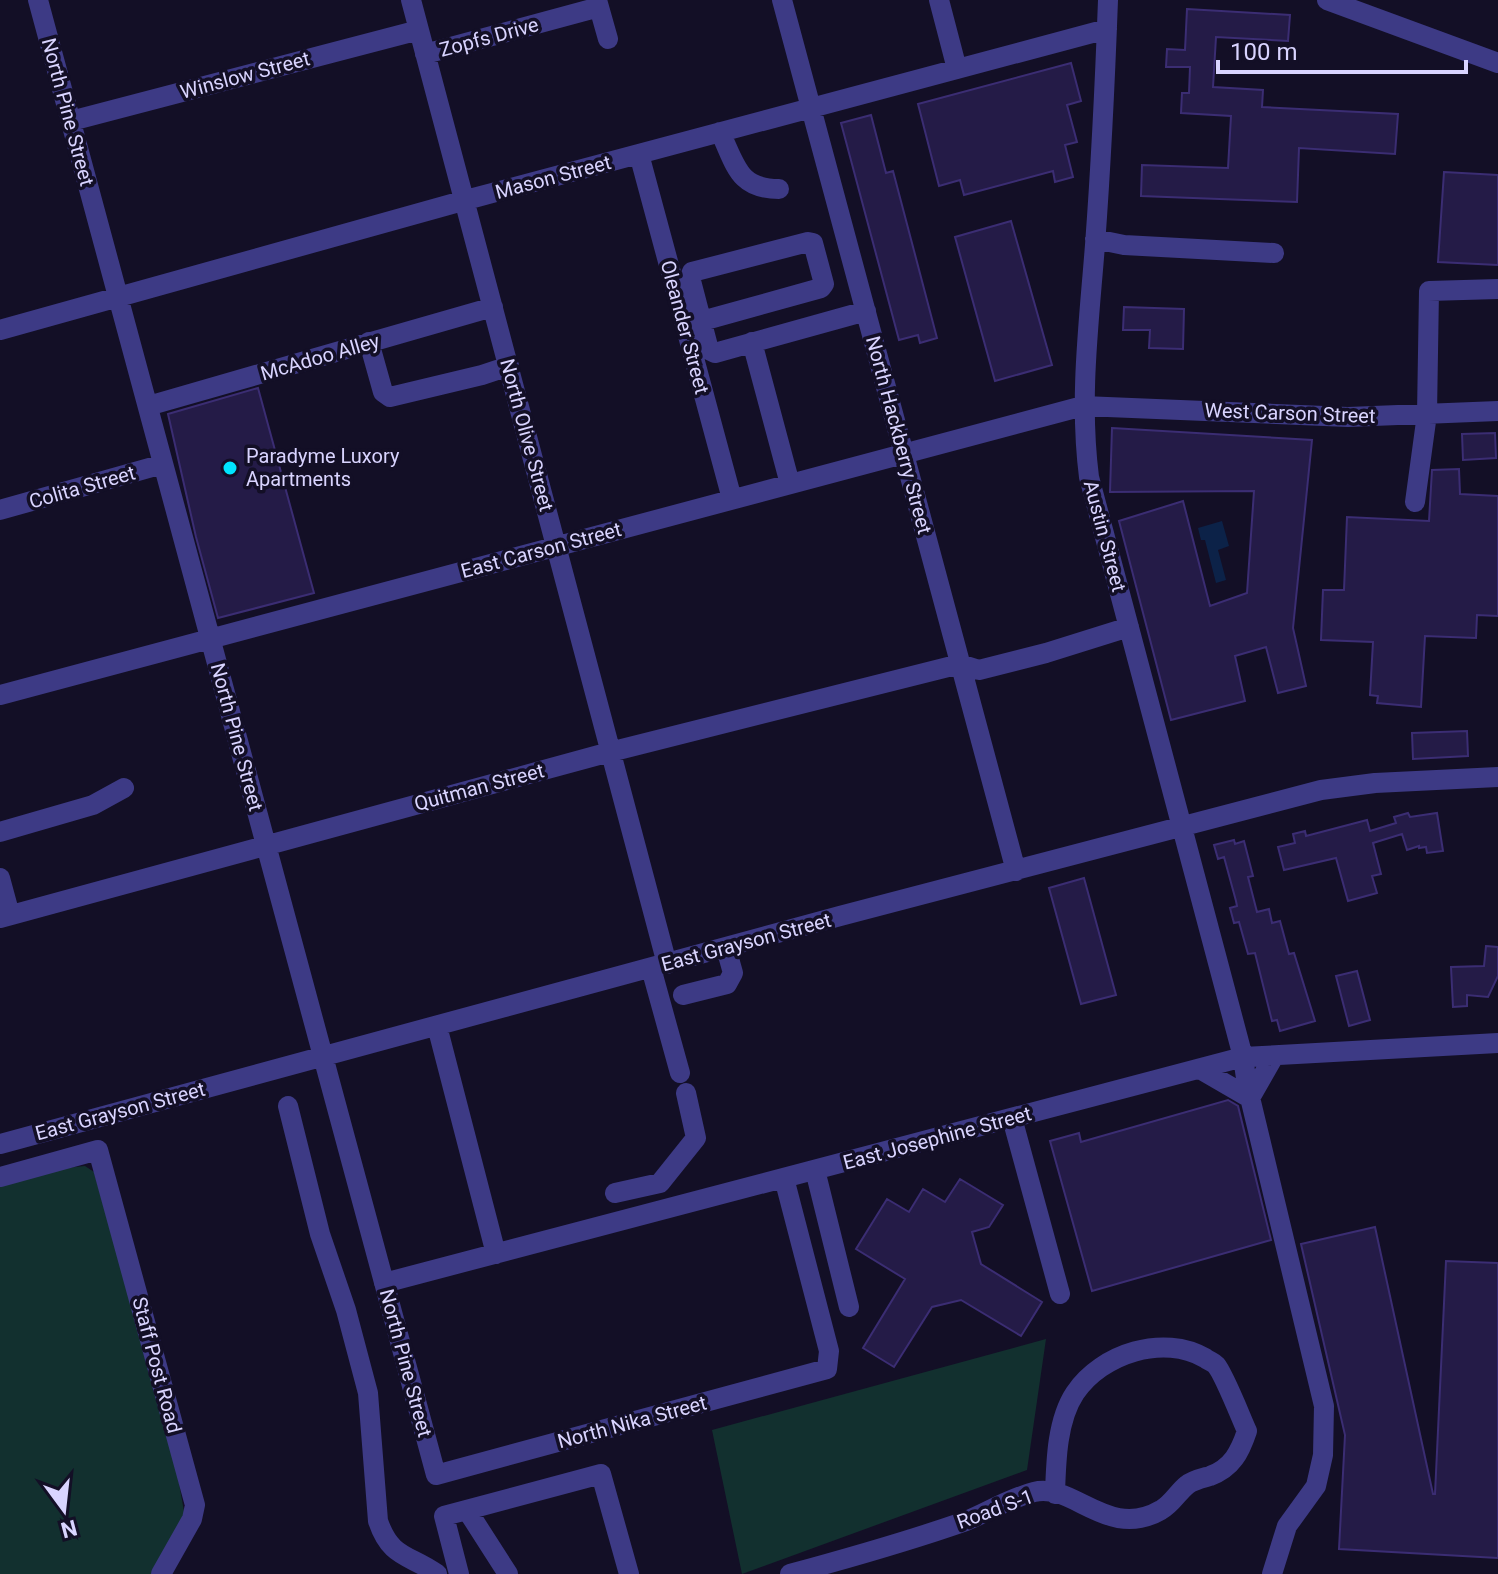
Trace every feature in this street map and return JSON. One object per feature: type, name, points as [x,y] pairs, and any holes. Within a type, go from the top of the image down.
[{"type":"street","name":"North Pine Street","points":[[38,0],[436,1475]]},
{"type":"street","name":"North Olive Street","points":[[411,0],[610,752],[696,1138],[660,1183],[636,1188]]},
{"type":"street","name":"North Hackberry Street","points":[[782,0],[1016,871]]},
{"type":"street","points":[[939,0],[957,69]]},
{"type":"street","name":"Austin Street","points":[[1108,0],[1083,406],[1089,477],[1243,1057],[1250,1098],[1324,1406],[1323,1455],[1316,1486],[1287,1526],[1272,1574]]},
{"type":"street","points":[[1327,0],[1498,63]]},
{"type":"street","points":[[598,4],[608,39]]},
{"type":"street","name":"Zopfs Drive","points":[[425,54],[598,4]]},
{"type":"street","name":"Mason Street","points":[[0,330],[466,200],[1107,29]]},
{"type":"street","name":"Winslow Street","points":[[71,121],[419,30]]},
{"type":"street","points":[[720,132],[749,183],[763,189],[779,189]]},
{"type":"street","name":"Oleander Street","points":[[639,154],[732,499]]},
{"type":"street","points":[[1095,239],[1124,245],[1274,253]]},
{"type":"street","points":[[702,321],[821,288],[824,284],[813,243],[808,242],[692,272],[690,277],[709,350],[715,353],[866,311]]},
{"type":"street","points":[[818,262],[850,254]]},
{"type":"street","points":[[1415,502],[1427,414],[1429,291],[1498,289]]},
{"type":"street","name":"McAdoo Alley","points":[[148,406],[493,307]]},
{"type":"street","points":[[369,342],[383,392],[390,397],[509,366]]},
{"type":"street","points":[[752,342],[790,484]]},
{"type":"street","name":"East Carson Street","points":[[0,695],[1083,406]]},
{"type":"street","name":"West Carson Street","points":[[1083,406],[1348,417],[1498,411]]},
{"type":"street","name":"Colita Street","points":[[0,510],[163,464]]},
{"type":"street","name":"Quitman Street","points":[[5,916],[610,752],[960,664],[979,670],[1129,627]]},
{"type":"street","name":"East Grayson Street","points":[[0,1144],[1321,790],[1375,783],[1498,777]]},
{"type":"street","points":[[0,832],[93,805],[124,788]]},
{"type":"street","points":[[0,878],[5,916]]},
{"type":"street","points":[[683,995],[727,984],[733,973],[726,948]]},
{"type":"street","points":[[437,1026],[496,1254]]},
{"type":"street","name":"East Josephine Street","points":[[384,1283],[815,1170],[902,1138],[1012,1118],[1243,1057],[1498,1043]]},
{"type":"street","points":[[1200,1069],[1250,1098],[1274,1056]]},
{"type":"street","points":[[288,1106],[320,1234],[346,1310],[368,1393],[378,1521],[383,1536],[398,1554],[437,1574]]},
{"type":"street","points":[[1012,1118],[1060,1294]]},
{"type":"street","name":"Staff Post Road","points":[[0,1177],[98,1150],[195,1505],[192,1519],[161,1574]]},
{"type":"street","points":[[815,1170],[849,1307]]},
{"type":"street","name":"North Nika Street","points":[[436,1475],[827,1369],[829,1351],[784,1178]]},
{"type":"street","points":[[615,1193],[636,1188],[643,1215]]},
{"type":"street","name":"Road S-1","points":[[790,1574],[966,1520],[1036,1491],[1055,1494],[1110,1517],[1139,1519],[1160,1511],[1189,1483],[1219,1473],[1238,1456],[1247,1431],[1216,1365],[1193,1351],[1163,1347],[1128,1353],[1100,1367],[1075,1393],[1062,1422],[1055,1494]]},
{"type":"street","points":[[459,1574],[444,1516],[601,1474],[629,1574]]},
{"type":"street","points":[[467,1510],[508,1574]]},
{"type":"green space","points":[[85,1166],[94,1172],[174,1455],[185,1517],[151,1574],[0,1574],[0,1186],[66,1168]]},
{"type":"green space","points":[[1046,1339],[1027,1470],[742,1574],[712,1430]]},
{"type":"water","points":[[1222,521],[1229,546],[1218,550],[1226,580],[1216,583],[1205,540],[1201,540],[1198,528]]},
{"type":"building","points":[[1187,9],[1290,15],[1288,41],[1216,37],[1213,87],[1263,90],[1262,107],[1398,114],[1395,154],[1299,148],[1297,202],[1141,196],[1142,165],[1228,168],[1231,116],[1181,113],[1182,93],[1189,93],[1190,67],[1166,67],[1167,49],[1185,50]]},
{"type":"building","points":[[1071,63],[1081,101],[1067,105],[1077,142],[1065,145],[1073,177],[1055,182],[1053,171],[964,195],[960,180],[939,186],[918,104]]},
{"type":"building","points":[[871,115],[886,173],[893,171],[937,338],[920,343],[918,335],[899,340],[841,123]]},
{"type":"building","points":[[1444,172],[1498,175],[1498,265],[1438,262]]},
{"type":"building","points":[[1011,221],[1052,365],[995,381],[955,237]]},
{"type":"building","points":[[1124,307],[1184,309],[1183,349],[1149,348],[1150,330],[1123,330]]},
{"type":"building","name":"Paradyme Luxory Apartments","points":[[258,388],[314,593],[218,618],[168,414]]},
{"type":"building","points":[[1112,428],[1312,440],[1293,628],[1306,686],[1278,693],[1266,647],[1235,656],[1245,701],[1171,720],[1119,521],[1183,501],[1210,606],[1247,593],[1254,491],[1110,492]]},
{"type":"building","points":[[1495,433],[1496,458],[1463,460],[1462,434]]},
{"type":"building","points":[[1459,469],[1460,494],[1498,496],[1498,616],[1477,615],[1476,638],[1425,636],[1421,707],[1377,703],[1378,696],[1370,695],[1373,642],[1321,640],[1323,590],[1344,590],[1347,517],[1429,521],[1432,470]]},
{"type":"building","points":[[1467,731],[1468,756],[1413,759],[1412,733]]},
{"type":"building","points":[[1408,813],[1410,817],[1437,813],[1443,851],[1427,853],[1426,847],[1419,846],[1407,850],[1402,834],[1373,843],[1381,874],[1372,876],[1377,893],[1348,901],[1336,858],[1284,870],[1278,847],[1295,843],[1293,834],[1305,831],[1306,836],[1367,820],[1370,831],[1396,823],[1394,817]]},
{"type":"building","points":[[1234,840],[1235,844],[1244,841],[1253,876],[1248,877],[1257,912],[1269,909],[1272,923],[1280,921],[1289,954],[1294,953],[1315,1021],[1280,1031],[1277,1020],[1272,1021],[1255,953],[1248,954],[1239,922],[1234,923],[1230,908],[1237,906],[1224,857],[1218,859],[1214,845]]},
{"type":"building","points":[[1084,878],[1116,995],[1081,1004],[1049,888]]},
{"type":"building","points":[[1486,946],[1498,947],[1498,976],[1488,997],[1467,995],[1467,1006],[1453,1007],[1451,967],[1484,966]]},
{"type":"building","points":[[1357,971],[1370,1020],[1349,1026],[1336,976]]},
{"type":"building","points":[[1228,1100],[1238,1106],[1271,1240],[1092,1291],[1050,1141],[1079,1133],[1081,1142]]},
{"type":"building","points":[[960,1179],[1003,1205],[989,1227],[972,1232],[981,1264],[1042,1302],[1021,1336],[961,1300],[932,1307],[894,1367],[863,1348],[905,1279],[856,1249],[887,1199],[909,1212],[923,1189],[945,1202]]},
{"type":"building","points":[[1375,1227],[1433,1494],[1446,1261],[1498,1263],[1498,1558],[1339,1549],[1345,1435],[1301,1244]]},
{"type":"place","name":"Paradyme Luxory Apartments","points":[[230,468]]}]
